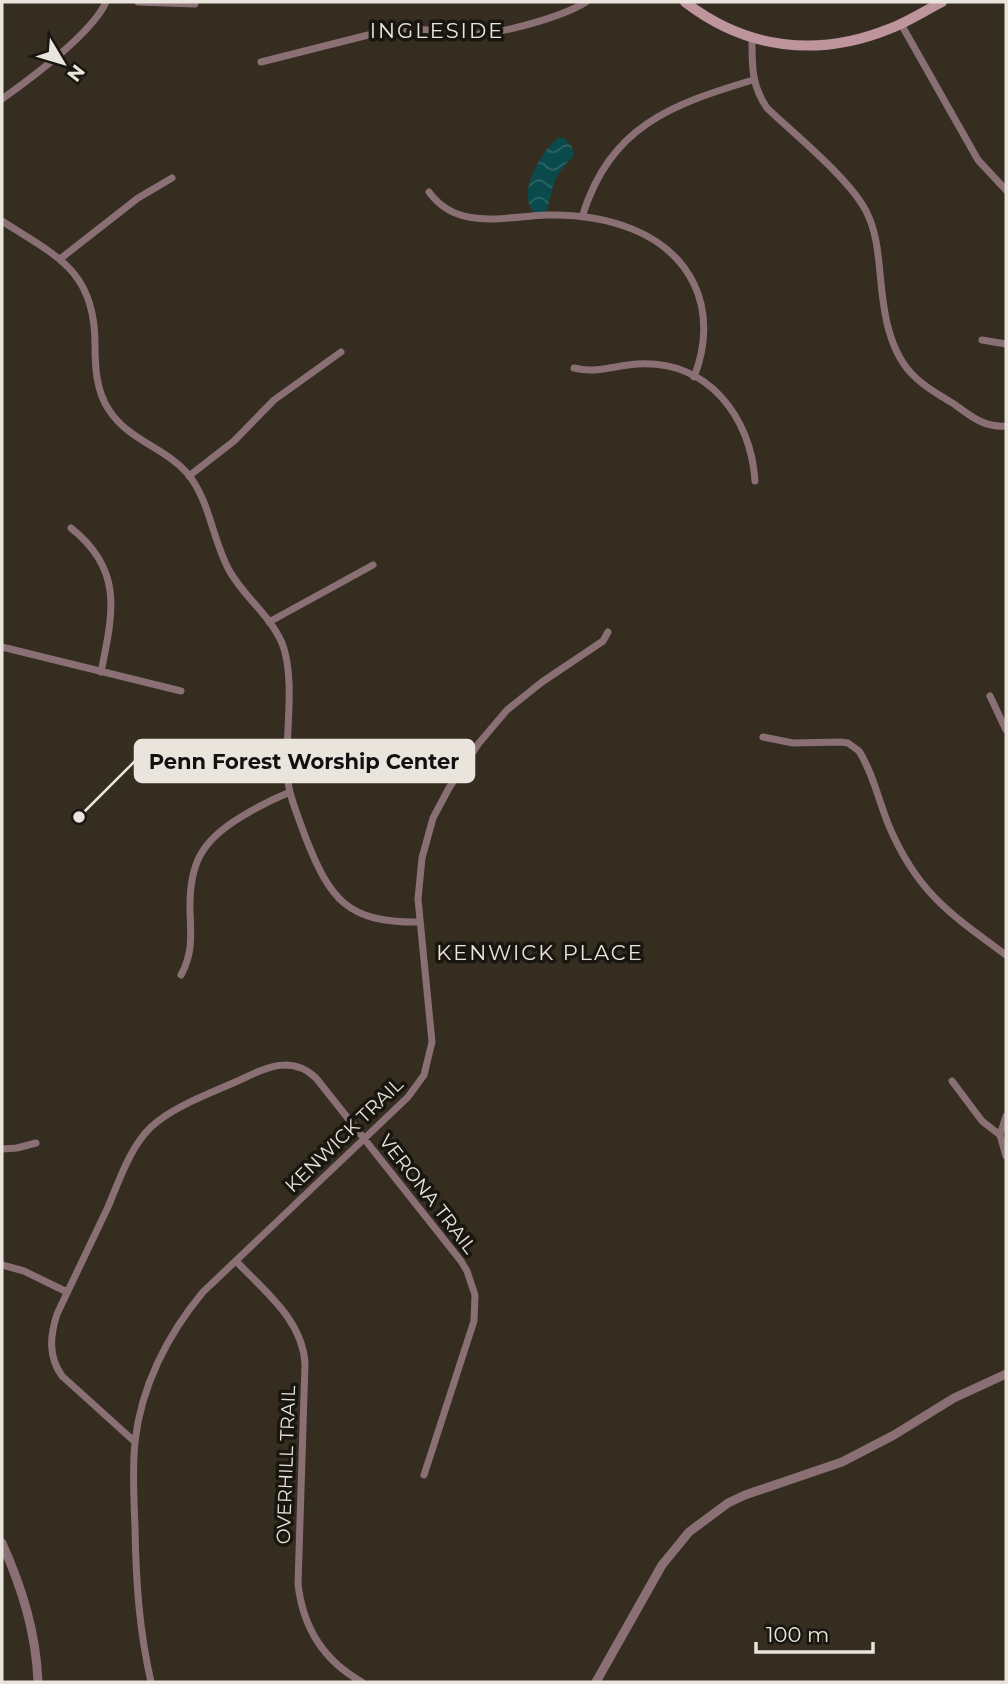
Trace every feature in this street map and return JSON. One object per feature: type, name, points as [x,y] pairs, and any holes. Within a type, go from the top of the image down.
[{"type":"main road","points":[[685,2],[715,23],[752,38],[790,45],[832,45],[874,35],[942,2]]},
{"type":"street","points":[[2,99],[78,38],[98,17],[106,2]]},
{"type":"street","points":[[138,2],[195,4]]},
{"type":"street","points":[[261,62],[392,29],[411,27],[468,34],[504,30],[586,2]]},
{"type":"street","points":[[901,24],[978,160],[1006,190]]},
{"type":"street","points":[[752,38],[753,80],[766,108],[849,187],[865,209],[875,235],[886,321],[909,371],[979,421],[994,426],[1006,426]]},
{"type":"street","points":[[583,217],[601,172],[619,146],[631,135],[666,113],[753,80]]},
{"type":"street","points":[[60,259],[138,198],[172,178]]},
{"type":"street","points":[[429,192],[442,207],[475,219],[555,215],[583,217],[646,234],[668,249],[684,267],[698,295],[704,323],[701,356],[694,377]]},
{"type":"street","points":[[2,221],[60,259],[76,275],[87,297],[94,324],[96,376],[106,406],[130,433],[163,453],[189,476],[203,499],[229,570],[281,640],[287,662],[290,792],[319,872],[333,893],[353,910],[377,920],[420,922]]},
{"type":"street","points":[[982,340],[1006,344]]},
{"type":"street","points":[[189,476],[234,441],[274,400],[341,352]]},
{"type":"street","points":[[574,368],[599,370],[652,364],[680,370],[694,377],[718,393],[735,413],[748,440],[755,481]]},
{"type":"street","points":[[71,528],[98,556],[110,583],[111,618],[101,672]]},
{"type":"street","points":[[269,622],[373,565]]},
{"type":"street","name":"KENWICK TRAIL","points":[[151,1682],[138,1611],[133,1493],[135,1441],[148,1387],[165,1348],[189,1309],[408,1097],[424,1075],[428,1064],[431,1030],[418,899],[422,858],[433,818],[478,743],[507,710],[542,682],[603,641],[608,632]]},
{"type":"street","points":[[2,647],[181,691]]},
{"type":"street","points":[[990,696],[1006,730]]},
{"type":"street","points":[[763,737],[793,743],[841,742],[854,747],[863,757],[896,842],[915,876],[940,904],[1006,955]]},
{"type":"street","points":[[181,975],[190,954],[191,883],[201,852],[223,828],[290,792]]},
{"type":"street","name":"VERONA TRAIL","points":[[135,1441],[70,1384],[57,1368],[51,1352],[51,1339],[57,1314],[142,1137],[156,1123],[188,1104],[260,1071],[291,1064],[304,1068],[316,1077],[461,1261],[475,1295],[470,1336],[424,1475]]},
{"type":"street","points":[[952,1081],[982,1121],[1000,1135]]},
{"type":"street","points":[[1006,1116],[1000,1135],[1006,1156]]},
{"type":"street","points":[[2,1149],[36,1143]]},
{"type":"street","name":"OVERHILL TRAIL","points":[[236,1261],[288,1315],[303,1345],[305,1364],[298,1584],[300,1599],[307,1623],[318,1644],[350,1679],[362,1682]]},
{"type":"street","points":[[2,1265],[24,1271],[67,1292]]},
{"type":"street","points":[[596,1682],[662,1565],[700,1521],[745,1495],[824,1469],[869,1449],[954,1398],[1006,1374]]},
{"type":"street","points":[[2,1545],[16,1574],[31,1622],[38,1682]]},
{"type":"water","points":[[558,138],[564,138],[572,147],[574,156],[557,176],[546,211],[537,215],[528,197],[532,175],[544,154]]},
{"type":"place","name":"Penn Forest Worship Center","points":[[79,817]]},
{"type":"district","name":"INGLESIDE","points":[[437,30]]},
{"type":"district","name":"KENWICK PLACE","points":[[540,952]]}]
